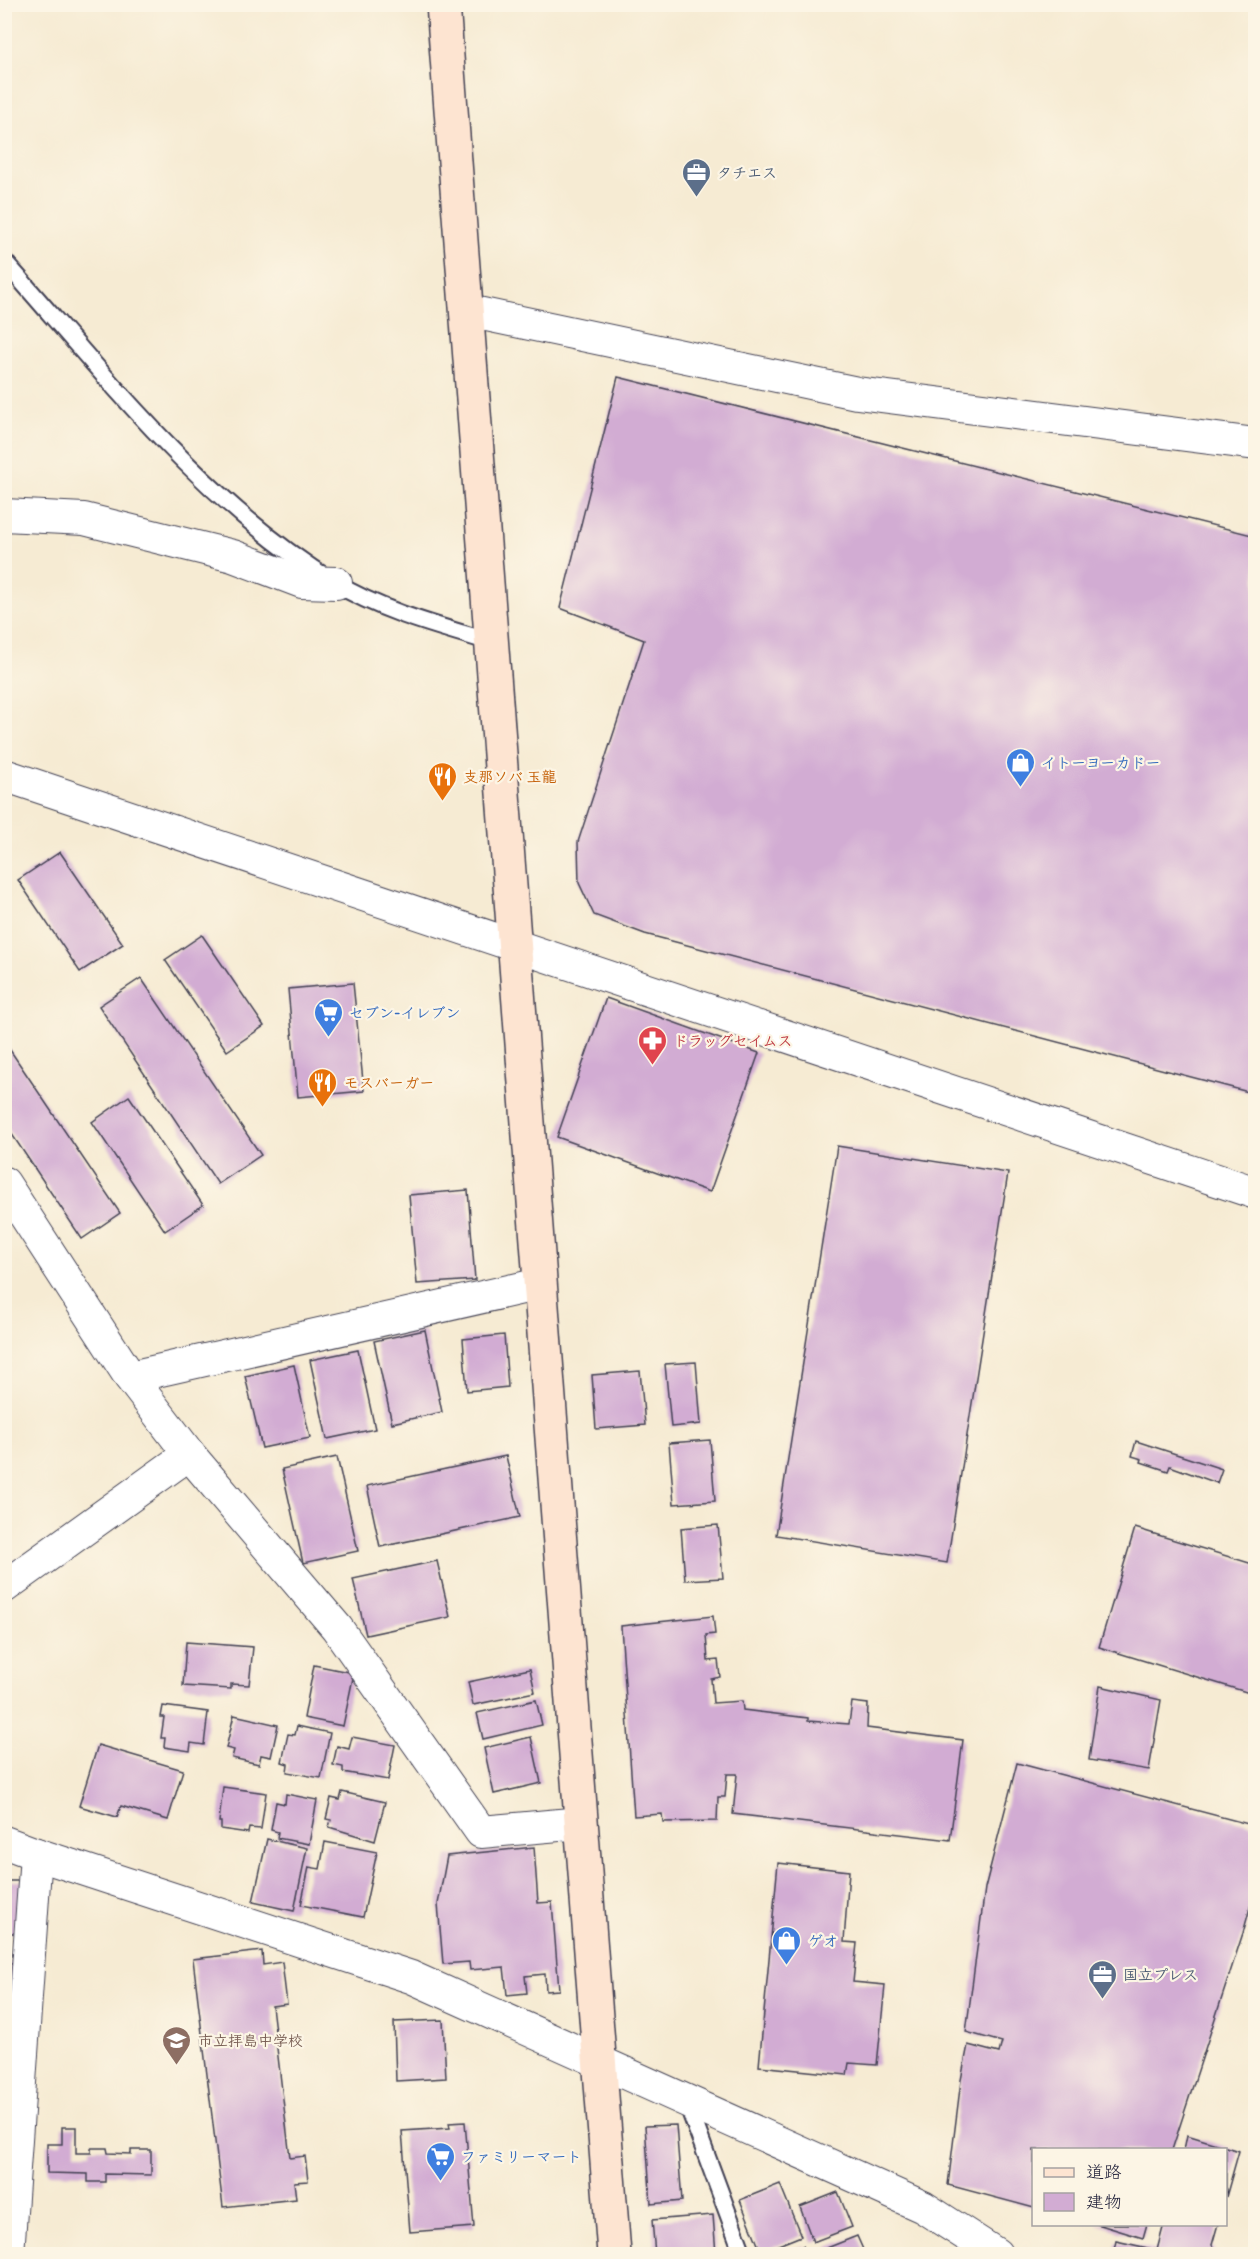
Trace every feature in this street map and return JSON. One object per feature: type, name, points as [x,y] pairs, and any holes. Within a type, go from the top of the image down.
[{"type":"street","points":[[443,4],[614,2254]]},
{"type":"street","points":[[468,311],[856,393],[1256,444]]},
{"type":"street","points":[[4,515],[84,519],[233,556],[302,582],[336,583]]},
{"type":"street","points":[[4,775],[1256,1193]]},
{"type":"street","points":[[4,1183],[130,1377],[189,1454],[337,1628],[482,1832],[581,1823]]},
{"type":"street","points":[[130,1377],[540,1284]]},
{"type":"street","points":[[4,1587],[189,1454]]},
{"type":"street","points":[[4,1842],[411,1977],[924,2208],[996,2254]]},
{"type":"street","points":[[8,2254],[36,1854]]},
{"type":"lane","points":[[4,261],[171,450],[268,537],[336,583],[396,612],[491,642]]},
{"type":"lane","points":[[687,2103],[743,2254]]},
{"type":"building","points":[[618,377],[1256,536],[1256,1094],[645,934],[594,915],[579,883],[578,842],[644,640],[560,608]]},
{"type":"building","points":[[60,852],[123,944],[80,972],[18,880]]},
{"type":"building","points":[[202,935],[264,1026],[227,1051],[165,960]]},
{"type":"building","points":[[141,978],[261,1155],[218,1184],[99,1006]]},
{"type":"building","points":[[353,983],[364,1091],[298,1097],[288,989]]},
{"type":"building","points":[[606,998],[759,1053],[710,1192],[557,1137]]},
{"type":"building","points":[[8,1047],[120,1213],[82,1239],[5,1124],[5,1049]]},
{"type":"building","points":[[129,1096],[203,1205],[165,1231],[92,1122]]},
{"type":"building","points":[[837,1146],[1008,1173],[947,1563],[776,1535]]},
{"type":"building","points":[[468,1190],[475,1280],[417,1284],[409,1195]]},
{"type":"building","points":[[425,1330],[442,1412],[392,1423],[374,1341]]},
{"type":"building","points":[[504,1335],[508,1387],[467,1391],[463,1339]]},
{"type":"building","points":[[358,1350],[375,1429],[327,1439],[310,1360]]},
{"type":"building","points":[[696,1362],[701,1424],[671,1427],[665,1364]]},
{"type":"building","points":[[294,1365],[310,1438],[262,1448],[245,1376]]},
{"type":"building","points":[[640,1371],[645,1425],[596,1429],[592,1375]]},
{"type":"building","points":[[710,1440],[715,1501],[674,1504],[669,1443]]},
{"type":"building","points":[[1136,1441],[1222,1469],[1217,1483],[1170,1466],[1168,1471],[1141,1462],[1142,1459],[1132,1456]]},
{"type":"building","points":[[506,1456],[520,1517],[380,1547],[367,1486]]},
{"type":"building","points":[[337,1457],[358,1551],[303,1563],[282,1469]]},
{"type":"building","points":[[718,1525],[723,1578],[685,1580],[681,1528]]},
{"type":"building","points":[[1135,1528],[1256,1565],[1256,1695],[1099,1647]]},
{"type":"building","points":[[437,1561],[450,1617],[366,1635],[353,1579]]},
{"type":"building","points":[[713,1616],[715,1634],[706,1635],[708,1661],[718,1660],[720,1677],[711,1679],[713,1703],[742,1701],[743,1710],[808,1718],[808,1721],[849,1724],[852,1702],[868,1704],[867,1728],[963,1740],[950,1840],[733,1814],[737,1774],[727,1774],[725,1797],[718,1797],[717,1821],[663,1822],[662,1814],[634,1816],[621,1626]]},
{"type":"building","points":[[186,1642],[253,1647],[249,1685],[231,1684],[231,1689],[183,1686]]},
{"type":"building","points":[[314,1665],[354,1673],[343,1726],[304,1718]]},
{"type":"building","points":[[530,1669],[535,1692],[473,1705],[468,1682]]},
{"type":"building","points":[[1100,1686],[1161,1700],[1149,1770],[1089,1760]]},
{"type":"building","points":[[536,1700],[542,1725],[483,1739],[477,1713]]},
{"type":"building","points":[[163,1706],[208,1712],[204,1745],[191,1743],[190,1751],[164,1747],[165,1738],[161,1738]]},
{"type":"building","points":[[234,1715],[278,1725],[271,1757],[261,1755],[259,1764],[232,1758],[234,1750],[226,1748]]},
{"type":"building","points":[[297,1726],[330,1733],[321,1778],[287,1772],[288,1764],[282,1762],[288,1734],[295,1735]]},
{"type":"building","points":[[352,1737],[395,1745],[388,1780],[343,1772],[343,1767],[333,1765],[337,1746],[349,1749]]},
{"type":"building","points":[[531,1737],[541,1783],[494,1794],[484,1748]]},
{"type":"building","points":[[98,1745],[183,1770],[168,1820],[121,1806],[117,1817],[79,1806]]},
{"type":"building","points":[[1017,1763],[1256,1826],[1256,1886],[1243,1933],[1173,2148],[1032,2148],[1032,2207],[948,2185],[961,2080],[968,2045],[999,2053],[1002,2042],[966,2032],[985,1888]]},
{"type":"building","points":[[223,1787],[266,1793],[261,1829],[249,1828],[248,1833],[221,1829],[221,1822],[219,1822]]},
{"type":"building","points":[[342,1792],[385,1802],[375,1841],[329,1827],[331,1820],[326,1819],[331,1798],[340,1800]]},
{"type":"building","points":[[286,1794],[317,1800],[309,1844],[277,1838],[278,1832],[271,1830],[276,1802],[285,1804]]},
{"type":"building","points":[[267,1839],[307,1848],[294,1911],[253,1902]]},
{"type":"building","points":[[325,1842],[377,1852],[363,1917],[301,1905],[309,1867],[320,1869]]},
{"type":"building","points":[[534,1847],[538,1903],[552,1902],[559,1990],[546,1991],[545,1974],[525,1976],[527,1993],[507,1995],[504,1967],[470,1970],[469,1962],[443,1964],[438,1904],[447,1856]]},
{"type":"building","points":[[778,1863],[849,1871],[844,1942],[857,1943],[853,1982],[885,1985],[877,2065],[849,2063],[847,2075],[759,2066]]},
{"type":"building","points":[[4,1881],[23,1881],[22,1933],[4,1933]]},
{"type":"building","points":[[262,1951],[263,1965],[282,1962],[287,2004],[272,2006],[290,2158],[305,2156],[308,2181],[294,2182],[296,2199],[223,2207],[193,1959]]},
{"type":"building","points":[[4,1962],[20,1964],[14,2016],[4,2015]]},
{"type":"building","points":[[443,2020],[446,2078],[396,2081],[394,2022]]},
{"type":"building","points":[[4,2033],[15,2033],[12,2069],[4,2069]]},
{"type":"building","points":[[465,2122],[474,2227],[410,2232],[402,2131],[450,2128],[449,2123]]},
{"type":"building","points":[[676,2125],[682,2201],[651,2204],[645,2126]]},
{"type":"building","points":[[62,2127],[76,2127],[76,2153],[91,2153],[91,2148],[107,2148],[108,2153],[131,2154],[131,2150],[151,2150],[151,2175],[105,2174],[105,2182],[88,2182],[88,2174],[47,2173],[47,2144],[62,2144]]},
{"type":"building","points":[[1187,2135],[1239,2151],[1227,2193],[1227,2148],[1184,2148]]},
{"type":"building","points":[[780,2184],[801,2236],[761,2252],[740,2200]]},
{"type":"building","points":[[838,2192],[852,2227],[813,2242],[800,2207]]},
{"type":"building","points":[[713,2215],[716,2254],[655,2254],[652,2220]]},
{"type":"building","points":[[1104,2226],[1146,2226],[1143,2238]]},
{"type":"building","points":[[1163,2226],[1217,2226],[1212,2245],[1217,2254],[1113,2254],[1116,2241],[1157,2250]]},
{"type":"building","points":[[857,2236],[865,2254],[812,2254]]},
{"type":"building","points":[[803,2246],[807,2254],[783,2254]]},
{"type":"place","name":"タチエス","points":[[696,198]]},
{"type":"place","name":"イトーヨーカドー","points":[[1020,788]]},
{"type":"place","name":"支那ソバ 玉龍","points":[[442,802]]},
{"type":"place","name":"セブン-イレブン","points":[[328,1038]]},
{"type":"place","name":"ドラッグセイムス","points":[[652,1066]]},
{"type":"place","name":"モスバーガー","points":[[323,1108]]},
{"type":"place","name":"ゲオ","points":[[787,1966]]},
{"type":"place","name":"国立プレス","points":[[1102,2000]]},
{"type":"place","name":"市立拝島中学校","points":[[177,2066]]},
{"type":"place","name":"ファミリーマート","points":[[440,2182]]}]
